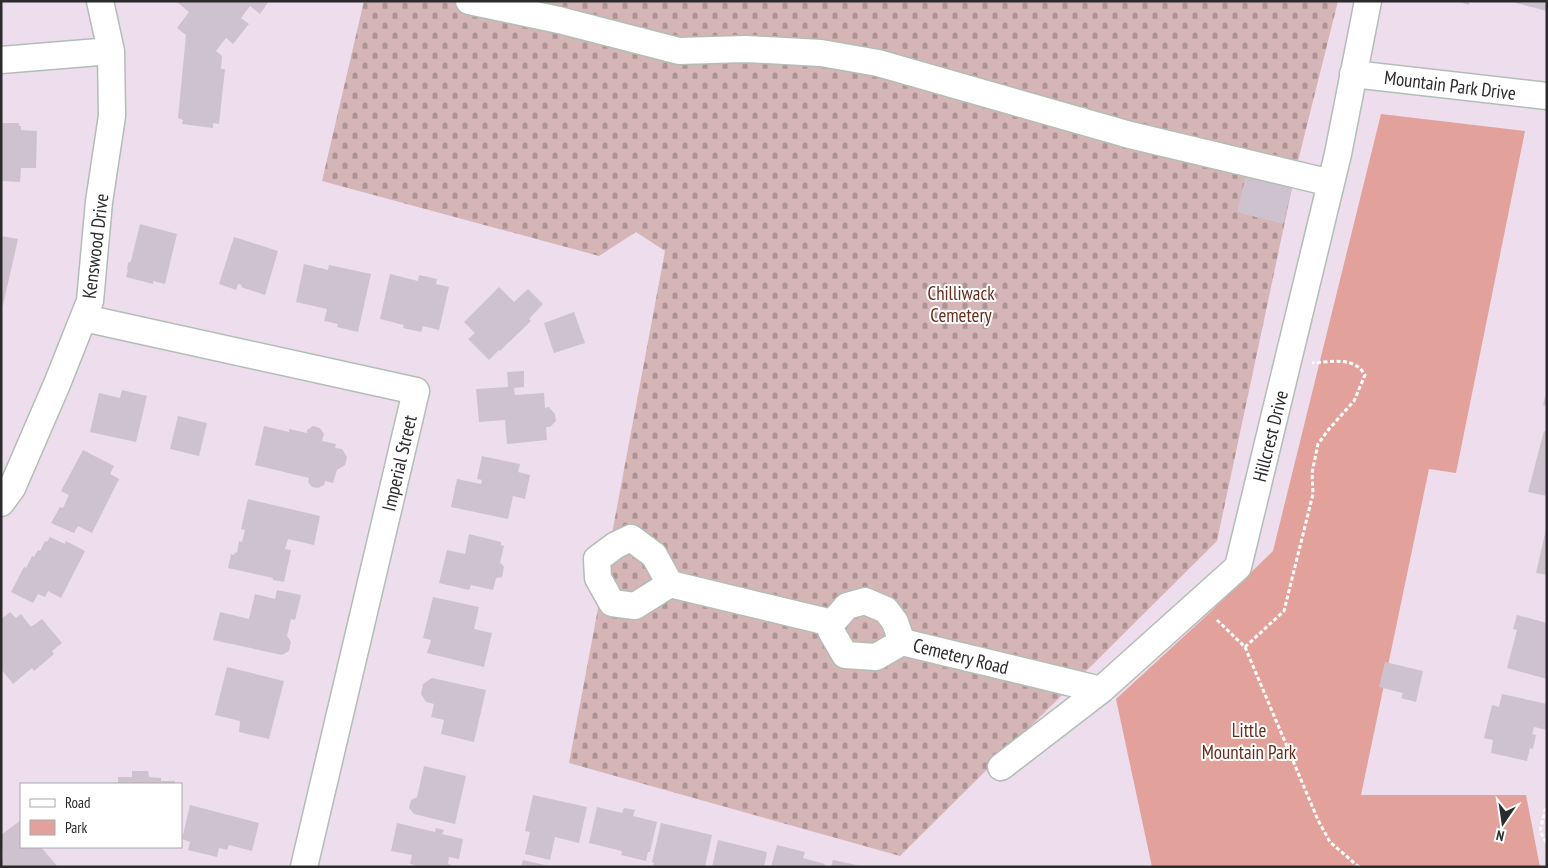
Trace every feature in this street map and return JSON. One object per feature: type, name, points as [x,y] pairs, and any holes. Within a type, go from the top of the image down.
[{"type":"street","name":"Kenswood Drive","points":[[1,503],[12,488],[90,302],[99,202],[112,116],[111,51],[100,1]]},
{"type":"street","points":[[469,1],[559,20],[679,51],[746,48],[820,53],[878,63],[1130,135],[1331,183]]},
{"type":"street","name":"Hillcrest Drive","points":[[1001,767],[1100,690],[1238,566],[1331,183],[1368,1]]},
{"type":"street","points":[[1,60],[111,51]]},
{"type":"street","name":"Mountain Park Drive","points":[[1353,74],[1547,96]]},
{"type":"street","name":"Imperial Street","points":[[84,318],[416,391],[304,867]]},
{"type":"street","points":[[670,584],[832,623],[847,606],[865,601],[886,610],[895,622],[902,642]]},
{"type":"street","name":"Cemetery Road","points":[[832,623],[831,631],[845,655],[876,657],[902,642],[1100,690]]},
{"type":"path","points":[[1245,647],[1284,610],[1313,494],[1312,473],[1318,444],[1354,401],[1365,375],[1360,366],[1348,362],[1288,363]]},
{"type":"path","points":[[1198,603],[1245,647],[1318,820],[1330,842],[1359,867]]},
{"type":"path","points":[[1547,809],[1545,810],[1540,831],[1547,844]]},
{"type":"green space","name":"Chilliwack Cemetery","points":[[364,1],[1338,1],[1297,165],[1217,541],[900,856],[569,763],[665,251],[636,232],[599,256],[322,181]]},
{"type":"green space","name":"Little Mountain Park","points":[[1381,114],[1525,131],[1456,473],[1429,469],[1361,795],[1526,795],[1540,867],[1152,867],[1116,699],[1273,551]]},
{"type":"building","points":[[176,1],[269,1],[260,14],[250,6],[241,18],[249,24],[233,44],[226,38],[216,51],[222,56],[221,69],[225,69],[219,124],[213,123],[213,128],[182,124],[183,120],[178,118],[186,35],[177,28],[189,12]]},
{"type":"building","points":[[1457,1],[1470,1],[1469,5]]},
{"type":"building","points":[[1547,1],[1547,11],[1512,2]]},
{"type":"building","points":[[1,123],[19,123],[21,130],[37,131],[36,168],[21,168],[20,182],[1,181]]},
{"type":"building","points":[[1246,175],[1292,187],[1283,224],[1237,212]]},
{"type":"building","points":[[140,224],[177,234],[165,284],[153,281],[153,284],[126,277],[128,263],[131,261]]},
{"type":"building","points":[[1,236],[18,239],[3,305],[1,305]]},
{"type":"building","points":[[234,237],[278,251],[265,295],[241,287],[242,285],[238,284],[236,290],[219,284]]},
{"type":"building","points":[[304,264],[328,270],[329,265],[371,274],[358,332],[337,327],[338,324],[324,321],[327,309],[296,302]]},
{"type":"building","points":[[390,274],[418,281],[419,275],[437,279],[436,284],[449,287],[439,330],[423,326],[421,332],[403,328],[404,325],[380,319]]},
{"type":"building","points":[[499,287],[514,302],[528,289],[543,304],[529,319],[531,321],[489,360],[468,339],[475,333],[464,322]]},
{"type":"building","points":[[574,312],[585,343],[554,353],[544,323]]},
{"type":"building","points":[[524,371],[524,387],[514,388],[515,395],[544,393],[545,408],[549,407],[555,414],[556,421],[550,427],[546,427],[547,440],[507,444],[505,420],[479,422],[476,389],[508,387],[507,372]]},
{"type":"building","points":[[122,390],[147,396],[136,442],[90,432],[99,393],[120,398]]},
{"type":"building","points":[[1547,393],[1547,406],[1543,405]]},
{"type":"building","points":[[178,416],[207,423],[199,456],[170,449]]},
{"type":"building","points":[[264,426],[289,432],[289,429],[307,433],[307,430],[313,426],[320,428],[324,434],[322,441],[336,444],[335,448],[342,449],[347,457],[345,465],[337,470],[333,483],[325,481],[324,485],[318,488],[312,487],[308,482],[309,478],[255,465]]},
{"type":"building","points":[[1544,431],[1547,432],[1547,496],[1528,492]]},
{"type":"building","points":[[83,450],[114,466],[110,474],[119,479],[92,533],[78,526],[74,533],[51,523],[60,507],[63,508],[69,495],[61,491]]},
{"type":"building","points":[[482,456],[520,464],[518,472],[530,475],[525,499],[513,496],[508,519],[451,507],[457,479],[481,484],[482,480],[477,479]]},
{"type":"building","points":[[248,499],[320,516],[314,545],[288,539],[285,549],[291,550],[284,582],[228,568],[231,554],[237,553],[239,541],[242,542],[245,530],[241,529]]},
{"type":"building","points":[[1547,529],[1547,575],[1536,573]]},
{"type":"building","points":[[469,534],[501,542],[501,545],[504,546],[500,563],[504,567],[502,577],[496,578],[493,590],[471,585],[469,590],[439,583],[447,550],[465,554]]},
{"type":"building","points":[[50,537],[65,544],[66,541],[85,551],[61,598],[48,591],[45,597],[38,594],[33,603],[11,592],[24,567],[26,568],[32,556],[34,557],[38,550],[40,551],[45,541],[47,542]]},
{"type":"building","points":[[277,590],[301,595],[295,620],[291,619],[287,636],[291,642],[289,651],[282,655],[213,640],[220,612],[249,619],[255,594],[275,599]]},
{"type":"building","points":[[433,597],[479,607],[474,629],[492,633],[484,667],[427,653],[431,640],[423,638]]},
{"type":"building","points":[[10,612],[16,618],[21,614],[31,627],[42,619],[62,643],[52,651],[54,654],[34,671],[32,668],[13,684],[1,669],[1,619]]},
{"type":"building","points":[[1517,615],[1547,623],[1547,679],[1507,668],[1517,630],[1513,629]]},
{"type":"building","points":[[1385,662],[1423,671],[1416,702],[1401,698],[1403,693],[1379,687]]},
{"type":"building","points":[[227,667],[284,681],[269,739],[239,732],[240,721],[215,715]]},
{"type":"building","points":[[432,678],[486,690],[474,742],[441,734],[444,720],[431,717],[434,704],[426,702],[421,694],[423,684]]},
{"type":"building","points":[[1502,694],[1547,704],[1547,730],[1534,727],[1532,734],[1536,735],[1533,749],[1530,748],[1527,761],[1491,753],[1493,740],[1484,738],[1492,705],[1499,707]]},
{"type":"building","points":[[424,766],[466,776],[455,824],[414,814],[409,808],[411,800],[417,797]]},
{"type":"building","points":[[132,771],[148,771],[149,777],[161,778],[161,781],[175,781],[175,783],[118,783],[118,777],[132,777]]},
{"type":"building","points":[[533,795],[587,807],[579,843],[555,837],[550,860],[525,854],[530,832],[525,831]]},
{"type":"building","points":[[190,805],[259,823],[252,851],[229,845],[227,850],[219,848],[217,857],[188,850],[190,842],[182,839]]},
{"type":"building","points":[[597,807],[622,813],[624,808],[635,810],[633,816],[657,822],[646,861],[621,855],[622,851],[589,843]]},
{"type":"building","points":[[20,821],[20,848],[42,848],[58,867],[1,866],[3,855],[1,835]]},
{"type":"building","points":[[397,823],[435,832],[436,828],[444,830],[442,834],[463,839],[459,859],[449,857],[448,864],[458,867],[414,867],[415,865],[410,864],[412,855],[391,851]]},
{"type":"building","points":[[661,823],[712,835],[705,867],[653,867],[654,863],[652,862]]},
{"type":"building","points":[[718,840],[767,852],[764,867],[712,867]]},
{"type":"building","points":[[777,845],[805,852],[803,858],[825,864],[824,867],[771,867]]},
{"type":"building","points":[[523,860],[549,866],[521,867]]},
{"type":"building","points":[[833,860],[861,866],[861,867],[831,867]]}]
